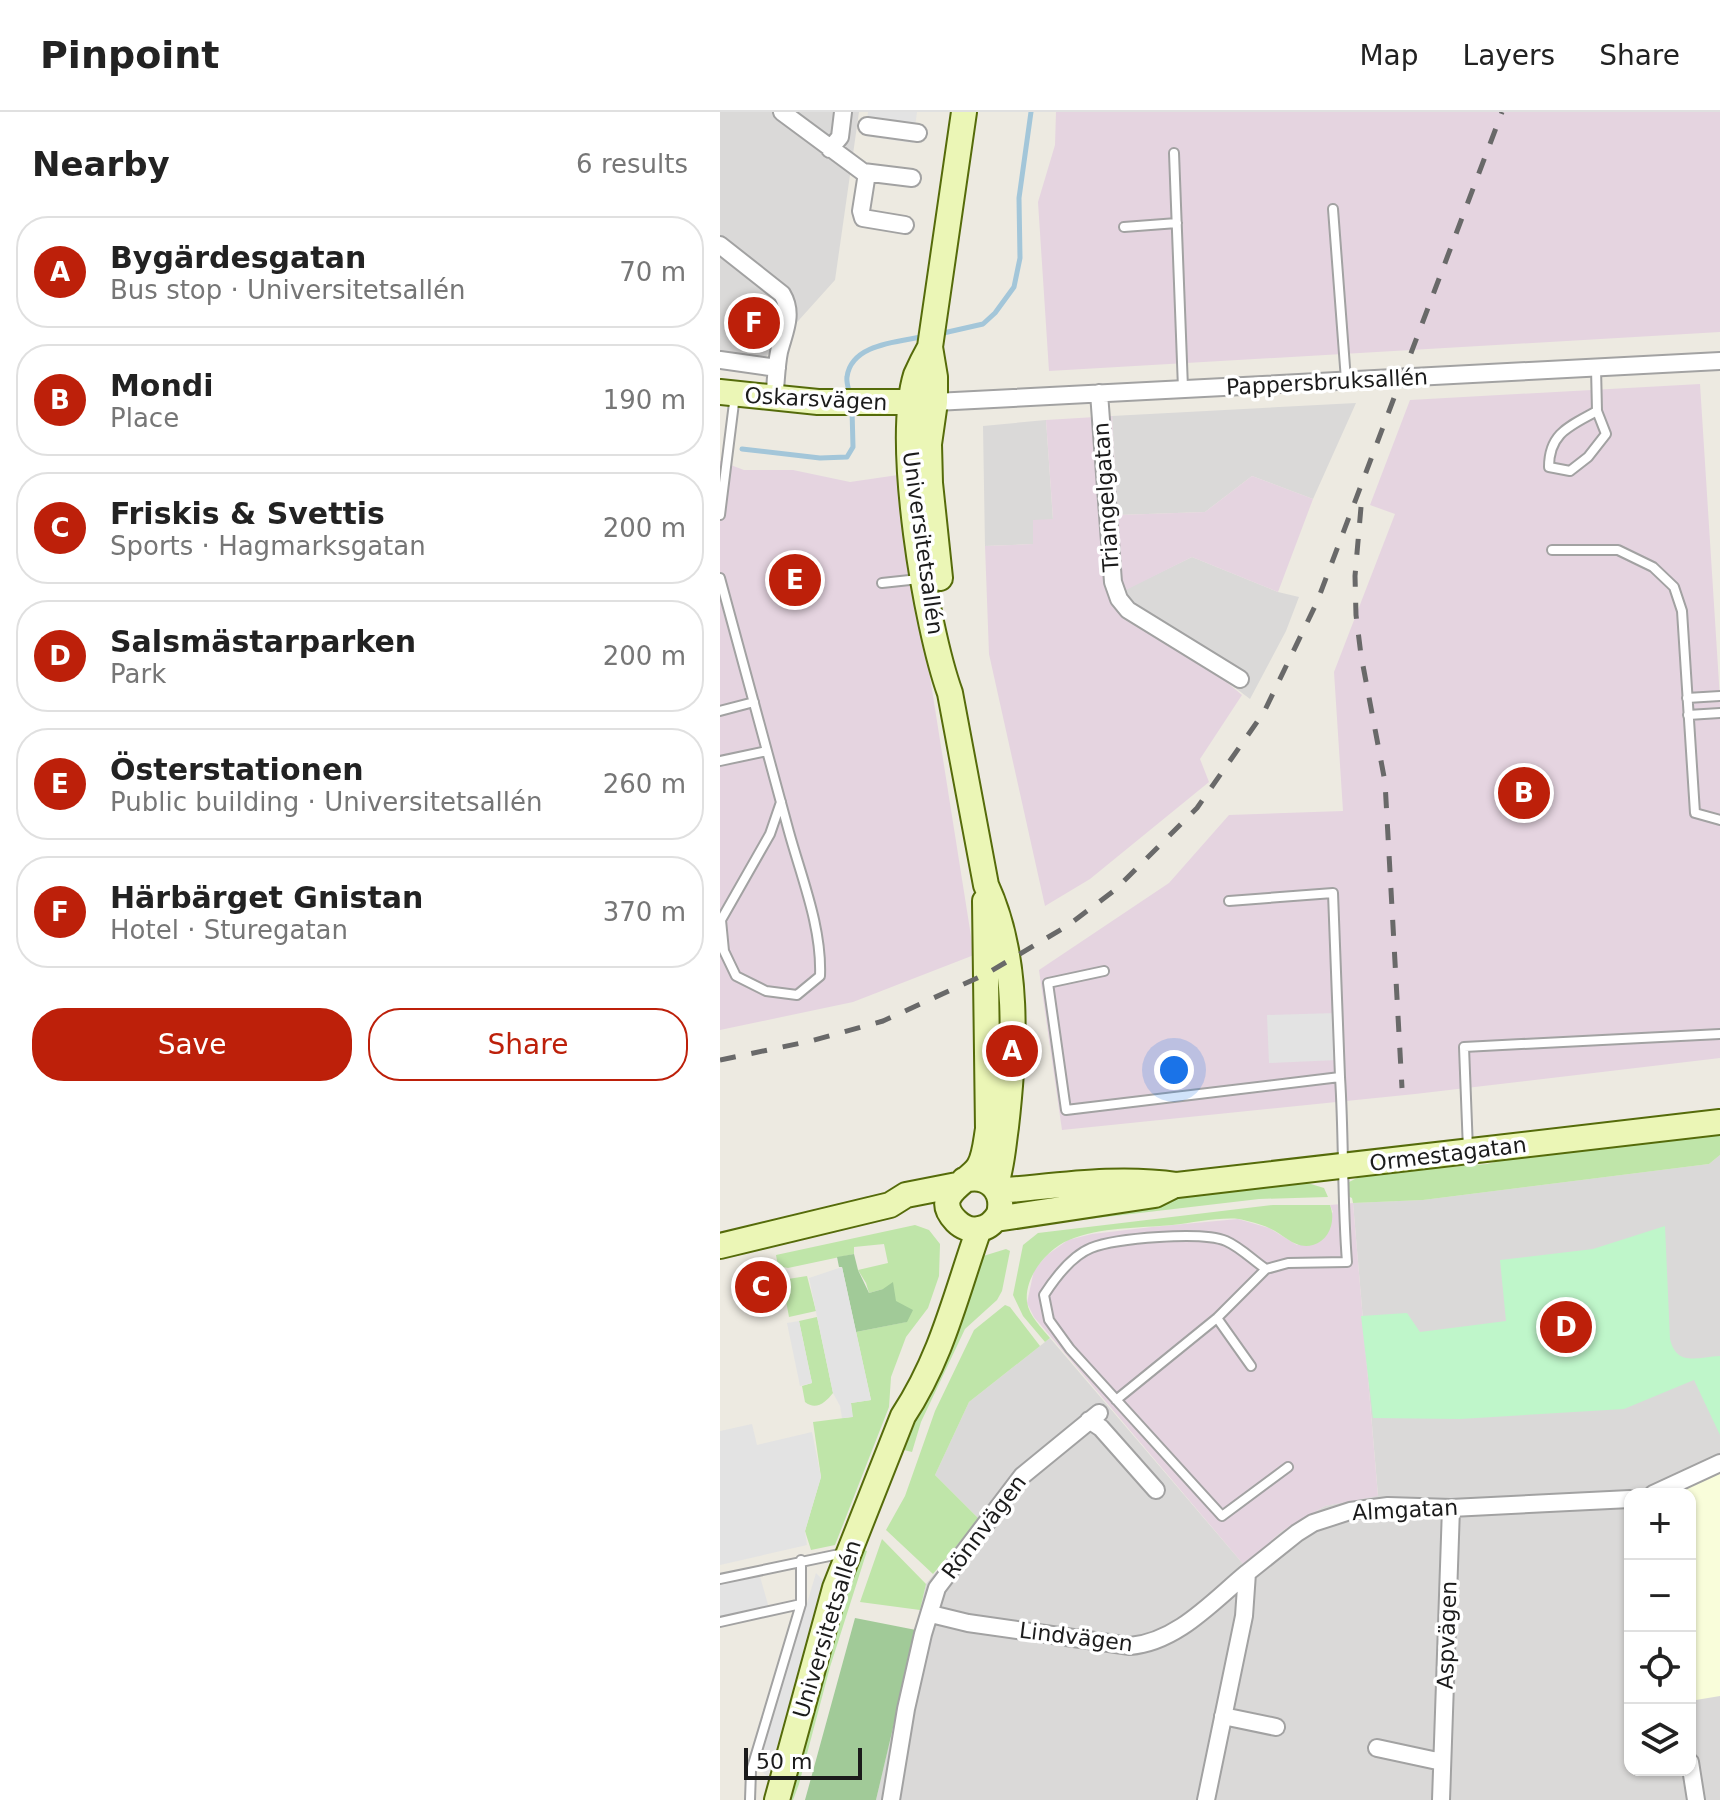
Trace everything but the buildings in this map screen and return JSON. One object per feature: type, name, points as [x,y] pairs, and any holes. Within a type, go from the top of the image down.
[{"type":"street","points":[[782,112],[855,168],[867,173],[912,178]]},
{"type":"street","points":[[830,149],[840,137],[843,112]]},
{"type":"street","name":"Universitetsallén","points":[[950,693],[953,666],[937,561],[929,444],[916,376],[930,347],[964,112]]},
{"type":"street","points":[[867,126],[918,133]]},
{"type":"street","points":[[867,173],[861,211],[863,218],[905,225]]},
{"type":"street","points":[[720,245],[782,294],[787,304],[786,330],[774,399]]},
{"type":"street","name":"Oskarsvägen","points":[[720,360],[777,368]]},
{"type":"street","name":"Pappersbruksallén","points":[[923,403],[1720,361]]},
{"type":"street","name":"Oskarsvägen","points":[[727,393],[852,403],[923,403]]},
{"type":"street","name":"Triangelgatan","points":[[1099,393],[1113,582],[1119,599],[1128,610],[1240,679]]},
{"type":"street","name":"Universitetsallén","points":[[923,403],[909,431],[912,492],[924,579],[941,669],[950,693],[986,885],[997,908],[1009,961],[1009,1097],[996,1189]]},
{"type":"street","name":"Universitetsallén","points":[[961,1182],[980,1164],[988,1129],[986,885]]},
{"type":"street","name":"Ormestagatan","points":[[996,1189],[1142,1180],[1177,1185],[1720,1122]]},
{"type":"street","points":[[890,1205],[906,1195],[984,1179],[996,1189],[1001,1205],[972,1223]]},
{"type":"street","points":[[961,1182],[949,1201],[972,1223]]},
{"type":"street","name":"Ormestagatan","points":[[972,1223],[1155,1195],[1177,1185]]},
{"type":"street","points":[[720,1246],[890,1205],[938,1207],[972,1223]]},
{"type":"street","name":"Universitetsallén","points":[[777,1800],[835,1588],[903,1416],[907,1388],[939,1310],[957,1246],[972,1223]]},
{"type":"street","name":"Rönnvägen","points":[[891,1800],[906,1709],[937,1588],[1022,1476],[1094,1417],[1156,1490]]},
{"type":"street","points":[[1666,1488],[1720,1463]]},
{"type":"street","name":"Almgatan","points":[[1247,1573],[1297,1533],[1329,1516],[1378,1507],[1451,1508],[1624,1499]]},
{"type":"street","name":"Aspvägen","points":[[1441,1800],[1451,1508]]},
{"type":"street","points":[[1206,1800],[1244,1616],[1247,1573]]},
{"type":"street","name":"Lindvägen","points":[[931,1614],[968,1623],[1130,1646],[1151,1644],[1170,1635],[1247,1573]]},
{"type":"street","points":[[1223,1716],[1276,1727]]},
{"type":"street","points":[[1377,1748],[1442,1762]]},
{"type":"street","points":[[1692,1776],[1696,1800]]},
{"type":"lane","points":[[1174,153],[1183,388]]},
{"type":"lane","points":[[1333,209],[1346,381]]},
{"type":"lane","points":[[1124,227],[1177,223]]},
{"type":"lane","points":[[1596,368],[1597,411],[1606,434],[1588,457],[1570,471],[1549,467],[1549,451],[1562,431],[1597,411]]},
{"type":"lane","points":[[720,515],[727,393]]},
{"type":"lane","points":[[1552,550],[1618,550],[1653,567],[1674,587],[1682,611],[1695,813],[1720,820]]},
{"type":"lane","points":[[720,578],[730,616],[754,702],[821,949],[820,976],[797,995],[766,991],[736,976],[724,951],[722,936],[721,920],[770,834],[781,802]]},
{"type":"lane","points":[[882,583],[924,579]]},
{"type":"lane","points":[[720,619],[730,616]]},
{"type":"lane","points":[[1687,698],[1720,696]]},
{"type":"lane","points":[[720,711],[754,702]]},
{"type":"lane","points":[[1688,715],[1720,713]]},
{"type":"lane","points":[[720,761],[767,751]]},
{"type":"lane","points":[[1116,1400],[1217,1318],[1266,1269],[1288,1263],[1347,1262],[1341,1167],[1345,1144],[1333,893],[1229,901]]},
{"type":"lane","points":[[1104,971],[1048,983],[1066,1110],[1340,1077]]},
{"type":"lane","points":[[1468,1152],[1464,1047],[1720,1034]]},
{"type":"lane","points":[[1266,1269],[1225,1241],[1188,1237],[1128,1240],[1089,1248],[1057,1274],[1044,1295],[1049,1320],[1070,1349],[1222,1516],[1288,1467]]},
{"type":"lane","points":[[1217,1318],[1251,1366]]},
{"type":"lane","points":[[720,1579],[849,1552]]},
{"type":"lane","points":[[750,1800],[751,1771],[801,1604],[801,1560]]},
{"type":"lane","points":[[720,1622],[801,1604]]},
{"type":"shaded area","points":[[720,112],[859,112],[835,280],[763,360],[720,354]]},
{"type":"shaded area","points":[[868,112],[917,112],[913,143],[865,136]]},
{"type":"shaded area","points":[[1056,112],[1720,112],[1720,332],[1049,371],[1038,202],[1055,145]]},
{"type":"shaded area","points":[[1700,384],[1720,699],[1720,1058],[1415,1094],[1062,1130],[1039,970],[1169,883],[1229,815],[1343,811],[1334,672],[1395,514],[1370,505],[1410,400]]},
{"type":"shaded area","points":[[1356,403],[1313,499],[1252,476],[1205,512],[1118,515],[1112,416]]},
{"type":"shaded area","points":[[1112,416],[1118,515],[1205,512],[1252,476],[1313,499],[1278,592],[1192,557],[1126,590],[1122,618],[1217,674],[1242,695],[1200,759],[1209,782],[1090,879],[1045,906],[989,654],[985,546],[1033,544],[1033,520],[1053,519],[1046,420]]},
{"type":"shaded area","points":[[1046,420],[1053,520],[1034,544],[985,546],[983,426]]},
{"type":"shaded area","points":[[720,461],[744,470],[793,470],[850,482],[898,475],[974,955],[853,1002],[720,1030]]},
{"type":"shaded area","points":[[1192,557],[1278,592],[1299,597],[1286,631],[1250,699],[1217,674],[1122,618],[1126,589]]},
{"type":"shaded area","points":[[1336,1013],[1338,1060],[1269,1063],[1267,1015]]},
{"type":"shaded area","points":[[1720,1155],[1720,1800],[876,1800],[926,1584],[979,1519],[935,1475],[969,1402],[1050,1338],[1244,1565],[1282,1531],[1325,1506],[1378,1495],[1353,1203],[1423,1200],[1709,1164]]},
{"type":"shaded area","points":[[1353,1203],[1378,1496],[1325,1506],[1282,1531],[1244,1565],[1034,1317],[1027,1303],[1034,1270],[1047,1255],[1068,1240],[1152,1227],[1238,1219],[1269,1228],[1297,1245],[1333,1212],[1330,1205]]},
{"type":"shaded area","points":[[842,1267],[871,1400],[851,1403],[853,1417],[842,1418],[833,1393],[809,1278]]},
{"type":"shaded area","points":[[799,1321],[812,1383],[800,1386],[787,1323]]},
{"type":"shaded area","points":[[752,1424],[757,1445],[812,1432],[821,1477],[805,1531],[807,1545],[720,1565],[720,1431]]},
{"type":"shaded area","points":[[1720,1471],[1720,1696],[1696,1700],[1696,1488],[1685,1488]]},
{"type":"shaded area","points":[[759,1573],[769,1608],[720,1619],[720,1582]]},
{"type":"shaded area","points":[[816,1573],[824,1581],[768,1777],[758,1768]]},
{"type":"green space","points":[[1720,1130],[1720,1155],[1709,1164],[1423,1200],[1353,1203],[1352,1198],[1345,1195],[1349,1182],[1365,1174],[1487,1164],[1526,1154]]},
{"type":"green space","points":[[1301,1181],[1324,1188],[1328,1197],[1259,1199],[1063,1222],[1059,1220],[1181,1197]]},
{"type":"green space","points":[[1273,1205],[1330,1205],[1330,1229],[1324,1239],[1307,1246],[1262,1225],[1239,1219],[1107,1230],[1069,1240],[1045,1257],[1029,1283],[1028,1307],[1050,1338],[1045,1342],[1023,1316],[1013,1295],[1023,1245],[1038,1233]]},
{"type":"green space","points":[[915,1225],[929,1230],[940,1244],[939,1276],[928,1308],[906,1337],[891,1377],[889,1407],[835,1545],[811,1550],[805,1531],[821,1477],[813,1422],[852,1417],[851,1403],[871,1400],[856,1332],[906,1322],[896,1302],[883,1289],[869,1293],[858,1270],[888,1263],[884,1244],[854,1247],[854,1254],[788,1268],[778,1266],[776,1255]]},
{"type":"green space","points":[[1665,1226],[1670,1339],[1673,1348],[1683,1357],[1720,1356],[1720,1435],[1694,1380],[1624,1409],[1460,1419],[1373,1418],[1361,1316],[1407,1313],[1420,1332],[1506,1321],[1500,1260],[1593,1249]]},
{"type":"green space","points":[[1006,1249],[1010,1251],[1002,1291],[997,1300],[965,1329],[921,1422],[912,1452],[904,1450],[909,1430],[980,1257]]},
{"type":"green space","points":[[854,1254],[869,1293],[893,1282],[896,1301],[913,1310],[907,1322],[856,1332],[837,1257]]},
{"type":"green space","points":[[807,1276],[816,1311],[789,1317],[783,1284],[788,1279]]},
{"type":"green space","points":[[1005,1305],[1010,1307],[1040,1346],[969,1402],[935,1475],[979,1519],[933,1574],[886,1530],[905,1496],[935,1411],[974,1330]]},
{"type":"green space","points":[[817,1317],[833,1393],[824,1402],[813,1406],[805,1402],[802,1386],[812,1383],[799,1321]]},
{"type":"green space","points":[[882,1539],[926,1584],[920,1610],[860,1602]]},
{"type":"green space","points":[[860,1548],[867,1551],[830,1667],[799,1784],[793,1800],[785,1800],[843,1599]]},
{"type":"green space","points":[[855,1618],[916,1630],[876,1800],[805,1800]]},
{"type":"waterway","points":[[939,334],[983,324],[1014,287],[1020,258],[1019,198],[1031,112]]},
{"type":"waterway","points":[[850,396],[847,377],[857,357],[878,346],[926,336]]},
{"type":"waterway","points":[[742,449],[820,458],[847,457],[853,447],[852,409]]},
{"type":"railway","points":[[720,1060],[811,1041],[883,1021],[986,974],[1067,926],[1115,890],[1197,808],[1264,712],[1317,602],[1502,112]]},
{"type":"railway","points":[[1361,507],[1355,576],[1356,615],[1385,782],[1402,1088]]},
{"type":"place","name":"Härbärget Gnistan","points":[[754,323]]},
{"type":"place","name":"Österstationen","points":[[795,580]]},
{"type":"place","name":"Mondi","points":[[1524,793]]},
{"type":"place","name":"Bygärdesgatan","points":[[1012,1051]]},
{"type":"place","name":"Friskis & Svettis","points":[[761,1287]]},
{"type":"place","name":"Salsmästarparken","points":[[1566,1327]]}]
